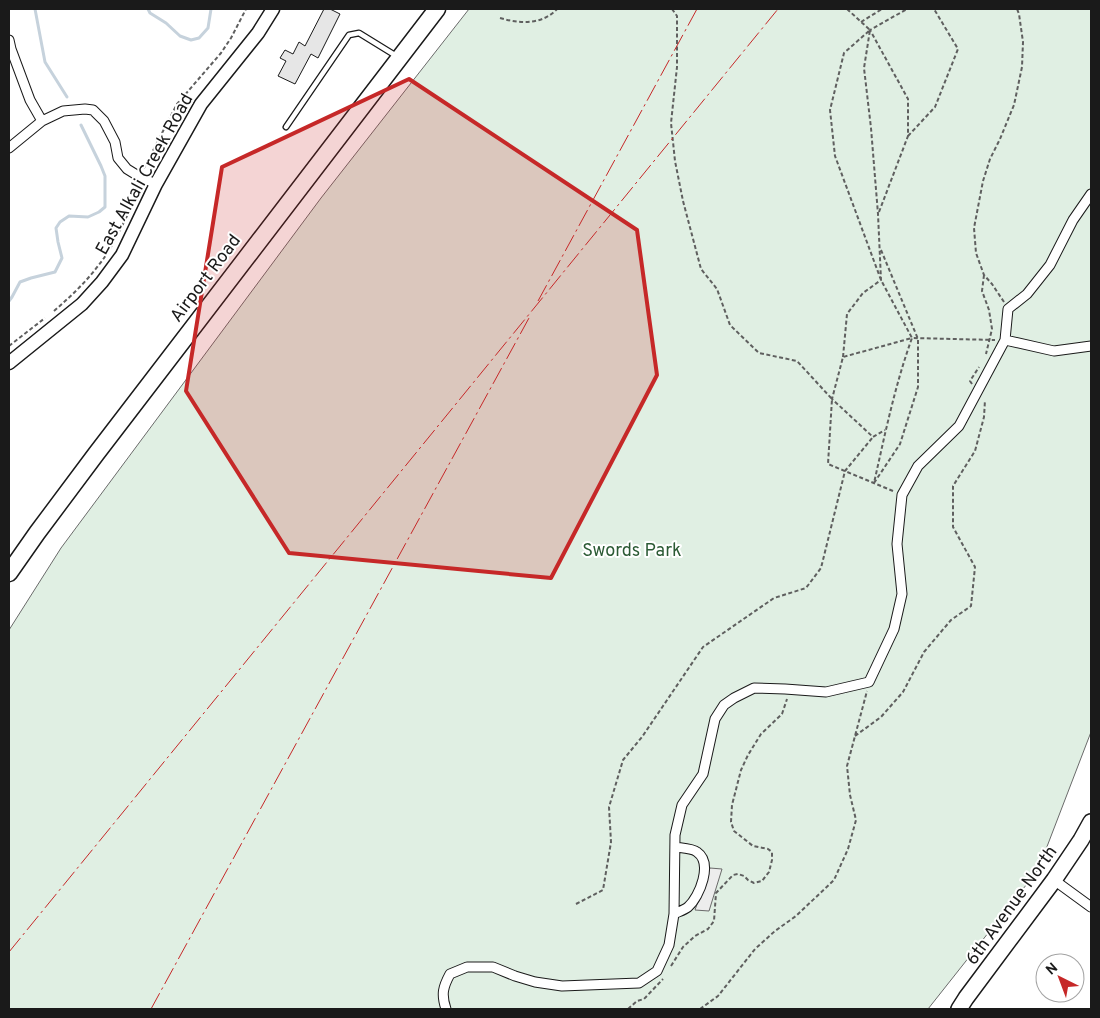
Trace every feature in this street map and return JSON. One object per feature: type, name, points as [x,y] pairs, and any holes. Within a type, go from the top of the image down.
[{"type":"highway","name":"Airport Road","points":[[9,573],[96,454],[435,11]]},
{"type":"main road","name":"6th Avenue North","points":[[958,1009],[1054,880],[1091,822]]},
{"type":"street","name":"East Alkali Creek Road","points":[[9,363],[82,304],[102,282],[122,255],[156,184],[201,104],[258,33],[272,9]]},
{"type":"street","points":[[9,40],[30,100],[42,121]]},
{"type":"street","points":[[9,148],[42,121],[63,111],[93,110],[104,122],[115,142],[118,158],[127,170],[156,184]]},
{"type":"street","points":[[446,1009],[443,987],[450,974],[467,967],[493,967],[535,982],[562,986],[638,983],[657,971],[669,945],[674,914],[675,834],[682,805],[703,774],[714,719],[724,705],[754,688],[826,692],[869,682],[894,629],[902,594],[897,544],[902,495],[918,466],[959,426],[1004,340],[1008,309],[1027,294],[1050,265],[1073,220],[1091,194]]},
{"type":"street","points":[[1004,340],[1054,351],[1091,346]]},
{"type":"street","points":[[674,914],[688,906],[698,893],[706,870],[704,858],[696,850],[675,847]]},
{"type":"street","points":[[1054,880],[1091,907]]},
{"type":"lane","points":[[286,127],[348,35],[359,33],[399,57]]},
{"type":"path","points":[[500,18],[528,23],[553,14],[557,9]]},
{"type":"path","points":[[672,9],[677,16],[676,67],[671,123],[675,161],[683,201],[701,269],[717,289],[730,325],[759,353],[797,361],[832,399],[873,438]]},
{"type":"path","points":[[847,9],[870,30],[908,100],[908,136],[878,214]]},
{"type":"path","points":[[861,22],[882,9]]},
{"type":"path","points":[[874,483],[886,430],[912,338],[881,280],[835,156],[830,110],[844,53],[870,30],[906,9]]},
{"type":"path","points":[[908,136],[935,108],[958,50],[934,9]]},
{"type":"path","points":[[1008,309],[984,275],[976,252],[974,228],[983,181],[990,159],[1014,105],[1022,67],[1023,42],[1017,9]]},
{"type":"path","points":[[870,30],[864,68],[878,214],[881,280]]},
{"type":"path","points":[[874,483],[900,444],[918,387],[918,338],[880,248]]},
{"type":"path","points":[[984,275],[982,291],[989,310],[992,329],[984,358]]},
{"type":"path","points":[[881,280],[862,293],[847,314],[843,357],[832,399],[828,464],[902,495]]},
{"type":"path","points":[[843,357],[912,338],[1004,340]]},
{"type":"path","points":[[855,736],[881,717],[903,692],[924,652],[951,620],[971,606],[974,567],[953,527],[954,486],[975,451],[984,417],[985,394],[977,390],[970,381],[981,364]]},
{"type":"path","points":[[576,904],[603,890],[611,842],[610,807],[623,760],[642,737],[702,647],[774,598],[806,588],[821,568],[845,471],[873,438],[886,430]]},
{"type":"path","points":[[700,1009],[718,996],[755,948],[775,930],[796,916],[834,880],[848,850],[856,820],[850,795],[847,766],[869,682]]},
{"type":"path","points":[[671,965],[683,947],[695,936],[708,929],[714,922],[716,893],[733,875],[744,876],[754,883],[762,881],[769,872],[772,852],[768,849],[753,846],[734,831],[731,822],[732,805],[741,770],[748,754],[762,734],[782,714],[790,689]]},
{"type":"path","points":[[628,1009],[636,1001],[644,999],[662,981],[667,973]]},
{"type":"highlighted area","points":[[409,79],[637,230],[657,375],[551,578],[289,553],[186,391],[222,167]]},
{"type":"green space","name":"Swords Park","points":[[469,9],[1091,9],[1091,732],[1038,870],[928,1009],[9,1009],[9,630],[61,548],[321,198]]},
{"type":"shaded area","points":[[710,868],[722,869],[709,911],[695,910]]},
{"type":"building","points":[[324,9],[330,9],[340,14],[318,58],[311,54],[295,84],[278,76],[286,61],[280,58],[285,50],[293,54],[299,42],[305,46]]},
{"type":"waterway","points":[[35,9],[45,62],[67,97]]},
{"type":"waterway","points":[[148,9],[150,13],[166,23],[180,36],[191,40],[199,38],[208,28],[211,9]]},
{"type":"waterway","points":[[9,301],[20,282],[55,272],[62,258],[56,228],[60,222],[69,216],[88,217],[105,207],[105,176],[81,125]]},
{"type":"power","points":[[538,301],[697,9]]},
{"type":"power","points":[[9,952],[778,9]]},
{"type":"power","points":[[151,1009],[529,318]]}]
